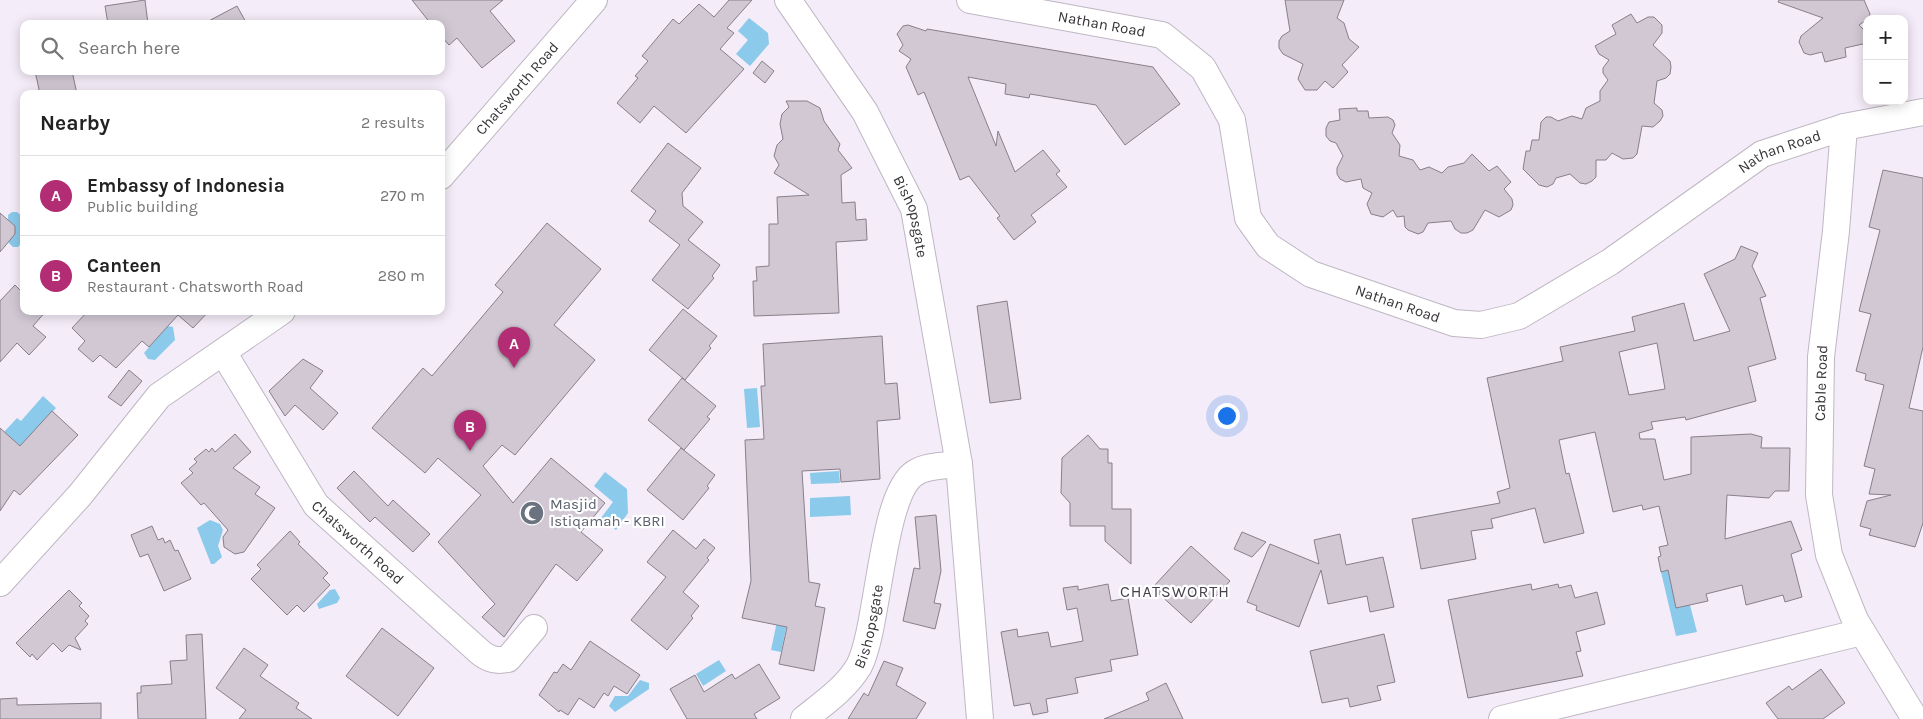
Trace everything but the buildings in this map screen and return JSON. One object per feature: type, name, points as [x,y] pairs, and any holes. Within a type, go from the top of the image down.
[{"type":"street","name":"Chatsworth Road","points":[[445,171],[594,0]]},
{"type":"street","name":"Bishopsgate","points":[[788,0],[865,112],[914,209],[959,464],[980,719]]},
{"type":"street","name":"Nathan Road","points":[[970,0],[1162,35],[1203,68],[1232,120],[1248,218],[1268,246],[1311,274],[1454,323],[1481,325],[1519,316],[1610,262],[1762,154],[1844,127],[1923,112]]},
{"type":"street","name":"Cable Road","points":[[1844,127],[1836,231],[1820,357],[1819,495],[1829,555],[1854,620],[1915,719]]},
{"type":"street","points":[[0,582],[80,496],[159,396],[276,315]]},
{"type":"street","name":"Chatsworth Road","points":[[223,352],[316,505],[481,653],[487,658],[498,661],[508,659],[534,628]]},
{"type":"street","name":"Bishopsgate","points":[[804,719],[843,687],[859,666],[869,640],[876,586],[896,505],[904,486],[914,473],[933,467],[959,464]]},
{"type":"street","points":[[1502,719],[1862,632]]},
{"type":"water","points":[[749,18],[768,33],[769,44],[750,66],[736,54],[748,40],[738,31]]},
{"type":"water","points":[[12,212],[17,212],[20,215],[20,245],[18,247],[13,247],[7,241],[15,234],[15,226],[8,220],[8,215]]},
{"type":"water","points":[[167,326],[173,327],[175,340],[155,360],[148,359],[144,353]]},
{"type":"water","points":[[757,388],[760,427],[747,428],[744,389]]},
{"type":"water","points":[[43,396],[56,408],[20,446],[4,432],[17,418],[21,421]]},
{"type":"water","points":[[839,471],[840,483],[811,484],[810,473]]},
{"type":"water","points":[[605,472],[627,489],[628,513],[616,530],[601,518],[613,502],[594,486]]},
{"type":"water","points":[[850,496],[851,515],[810,517],[810,498]]},
{"type":"water","points":[[210,520],[220,524],[223,530],[218,546],[222,557],[214,564],[211,564],[197,528]]},
{"type":"water","points":[[1668,570],[1676,607],[1690,605],[1697,632],[1676,636],[1661,572]]},
{"type":"water","points":[[335,589],[340,598],[337,603],[319,609],[317,604],[330,590]]},
{"type":"water","points":[[779,612],[789,614],[781,652],[771,650]]},
{"type":"water","points":[[719,660],[726,671],[703,686],[696,674]]},
{"type":"water","points":[[640,680],[649,683],[649,689],[615,712],[609,706],[615,696],[628,696]]},
{"type":"place","name":"Embassy of Indonesia","points":[[514,368]]},
{"type":"place","name":"Canteen","points":[[470,451]]},
{"type":"place","name":"Masjid Istiqamah - KBRI","points":[[532,513]]},
{"type":"district","name":"CHATSWORTH","points":[[1175,591]]}]
